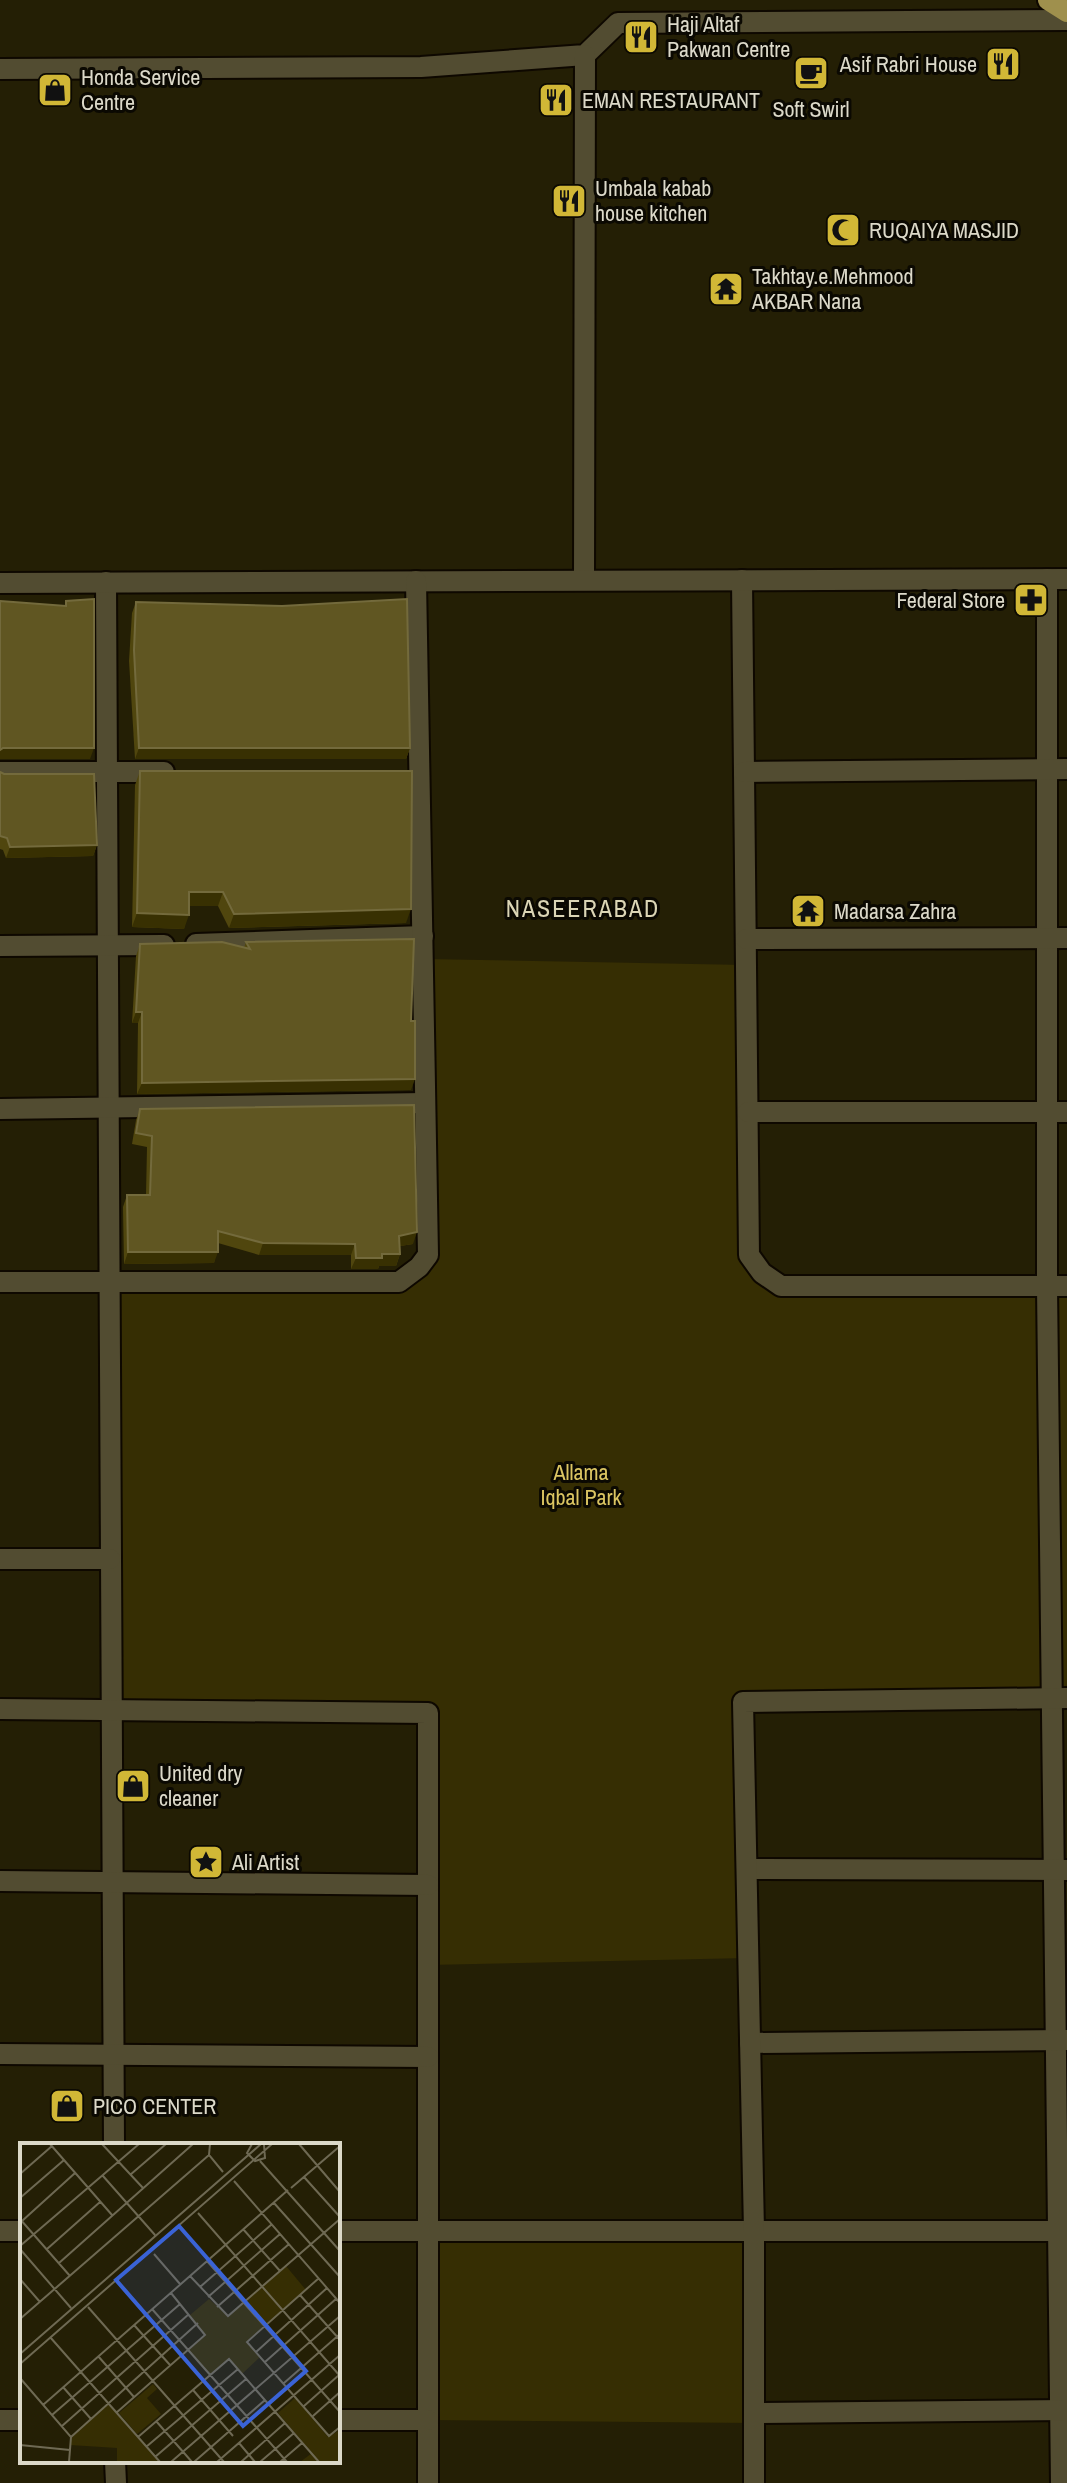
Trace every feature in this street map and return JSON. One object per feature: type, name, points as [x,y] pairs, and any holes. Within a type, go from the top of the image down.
[{"type":"main road","points":[[1048,0],[1067,12]]},
{"type":"street","points":[[0,69],[421,67],[585,55],[618,23],[1067,20]]},
{"type":"street","points":[[584,580],[585,55]]},
{"type":"street","points":[[0,583],[1057,579],[1057,1286],[1064,2410],[1061,2483]]},
{"type":"street","points":[[742,580],[749,1255],[762,1273],[781,1286],[1057,1286]]},
{"type":"street","points":[[0,1282],[399,1282],[419,1267],[428,1255],[423,936],[412,772],[416,581]]},
{"type":"street","points":[[106,582],[114,2143]]},
{"type":"street","points":[[744,772],[1057,769]]},
{"type":"street","points":[[0,772],[185,772]]},
{"type":"street","points":[[0,946],[108,946],[423,936]]},
{"type":"street","points":[[746,939],[1057,938]]},
{"type":"street","points":[[0,1109],[425,1103]]},
{"type":"street","points":[[748,1112],[1057,1112]]},
{"type":"street","points":[[0,1559],[110,1559]]},
{"type":"street","points":[[754,2483],[754,2231],[743,1702],[1059,1699]]},
{"type":"street","points":[[0,1709],[428,1713],[428,2483]]},
{"type":"street","points":[[747,1869],[1060,1870]]},
{"type":"street","points":[[0,1881],[428,1885]]},
{"type":"street","points":[[750,2043],[1061,2040]]},
{"type":"street","points":[[0,2054],[428,2057]]},
{"type":"street","points":[[340,2231],[1063,2231]]},
{"type":"street","points":[[754,2413],[1064,2410]]},
{"type":"street","points":[[340,2420],[428,2420]]},
{"type":"street","points":[[115,2463],[116,2483]]},
{"type":"green space","name":"Allama Iqbal Park","points":[[423,959],[746,965],[749,1255],[781,1286],[1067,1287],[1067,1698],[743,1702],[748,1958],[428,1965],[427,1713],[112,1710],[109,1281],[399,1282],[419,1267]]},
{"type":"green space","points":[[428,2231],[754,2231],[754,2423],[428,2420]]},
{"type":"building","points":[[94,599],[94,748],[0,750],[0,601],[66,606],[66,601]]},
{"type":"building","points":[[407,599],[410,748],[139,748],[134,650],[136,602],[282,606]]},
{"type":"building","points":[[140,771],[412,771],[411,909],[234,914],[223,892],[189,892],[189,915],[137,913]]},
{"type":"building","points":[[0,772],[94,774],[97,845],[10,847],[7,838],[0,836]]},
{"type":"building","points":[[414,939],[411,1021],[415,1021],[415,1079],[142,1083],[142,1012],[136,1012],[140,944],[222,942],[250,949],[246,942]]},
{"type":"building","points":[[414,1105],[417,1232],[399,1236],[400,1254],[356,1258],[355,1244],[263,1243],[218,1231],[218,1252],[128,1252],[127,1195],[150,1195],[152,1136],[136,1133],[140,1109]]},
{"type":"place","name":"Haji Altaf Pakwan Centre","points":[[641,37]]},
{"type":"place","name":"Asif Rabri House","points":[[1003,64]]},
{"type":"place","name":"Soft Swirl","points":[[811,73]]},
{"type":"place","name":"Honda Service Centre","points":[[55,90]]},
{"type":"place","name":"EMAN RESTAURANT","points":[[556,100]]},
{"type":"place","name":"Umbala kabab house kitchen","points":[[569,201]]},
{"type":"place","name":"RUQAIYA MASJID","points":[[843,230]]},
{"type":"place","name":"Takhtay.e.Mehmood AKBAR Nana","points":[[726,289]]},
{"type":"place","name":"Federal Store","points":[[1031,600]]},
{"type":"place","name":"Madarsa Zahra","points":[[808,911]]},
{"type":"place","name":"United dry cleaner","points":[[133,1786]]},
{"type":"place","name":"Ali Artist","points":[[206,1862]]},
{"type":"place","name":"PICO CENTER","points":[[67,2106]]},
{"type":"district","name":"NASEERABAD","points":[[583,909]]}]
